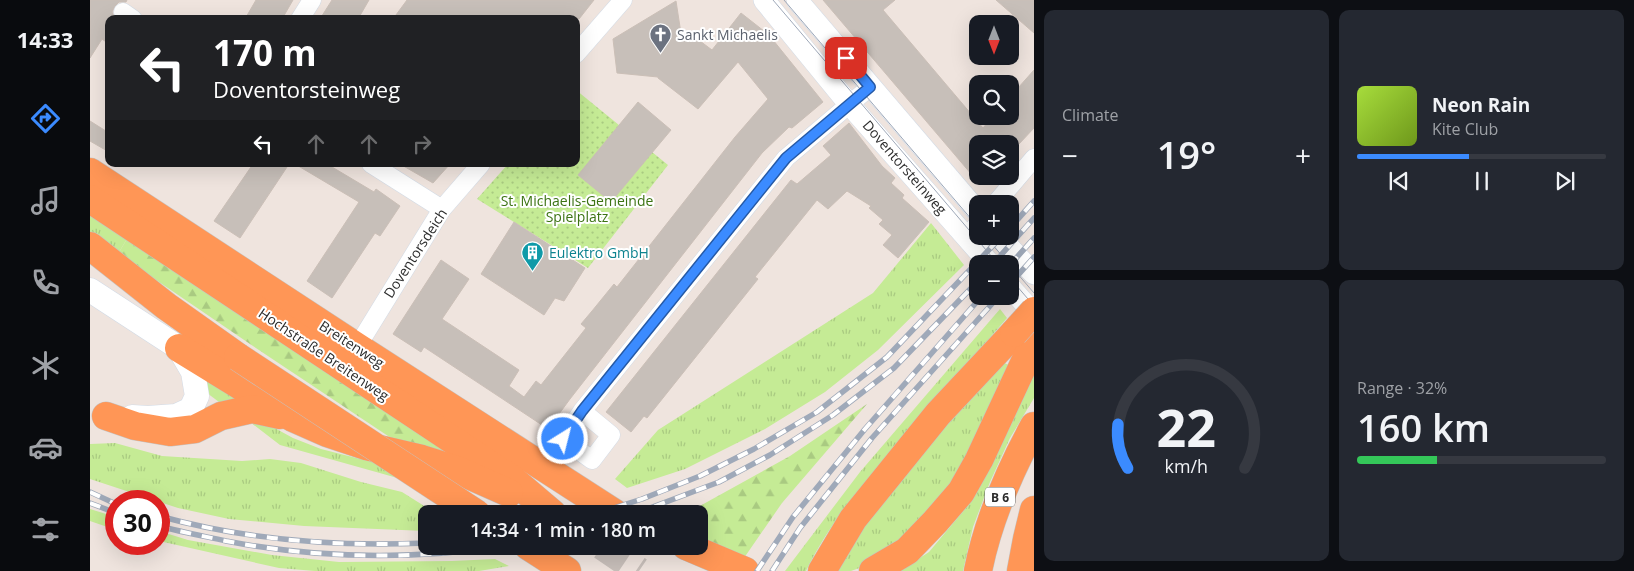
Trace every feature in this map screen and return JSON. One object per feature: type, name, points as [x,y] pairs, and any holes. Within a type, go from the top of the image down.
[{"type":"highway","name":"Breitenweg","points":[[90,172],[602,505]]},
{"type":"highway","name":"Hochstraße Breitenweg","points":[[90,199],[514,480],[543,505]]},
{"type":"highway","points":[[90,246],[166,306],[238,357],[463,505]]},
{"type":"highway","points":[[873,571],[907,551],[961,492],[979,460],[1026,342],[1034,312]]},
{"type":"highway","points":[[822,571],[853,519],[938,414],[1026,342]]},
{"type":"highway","points":[[179,348],[293,418],[327,433],[366,446],[422,459],[457,470],[534,505]]},
{"type":"highway","points":[[98,414],[135,426],[170,432],[195,429],[221,416],[252,410],[293,418]]},
{"type":"highway","name":"B 6","points":[[978,571],[992,517],[1022,448],[1034,426]]},
{"type":"highway","name":"B 6","points":[[995,571],[1017,500],[1034,464]]},
{"type":"highway","points":[[1021,571],[1026,539],[1034,510]]},
{"type":"highway","points":[[995,571],[1034,537]]},
{"type":"highway","points":[[542,555],[567,571]]},
{"type":"highway","points":[[676,555],[698,571]]},
{"type":"highway","points":[[707,555],[745,571]]},
{"type":"main road","points":[[90,290],[179,348],[193,372],[197,396],[191,409],[176,416],[148,418],[98,414]]},
{"type":"street","points":[[303,15],[312,0]]},
{"type":"street","points":[[580,49],[623,0]]},
{"type":"street","name":"Doventorsteinweg","points":[[764,0],[849,104],[969,227]]},
{"type":"street","name":"Doventorsteinweg","points":[[797,0],[969,202]]},
{"type":"street","points":[[582,411],[786,158],[870,87]]},
{"type":"street","points":[[1003,195],[1034,158]]},
{"type":"street","points":[[376,167],[442,209]]},
{"type":"street","name":"Doventorsdeich","points":[[357,347],[381,305],[442,209],[478,167]]},
{"type":"street","points":[[1007,245],[1034,274]]},
{"type":"street","points":[[1019,296],[1034,312]]},
{"type":"green space","name":"St. Michaelis-Gemeinde Spielplatz","points":[[580,93],[668,165],[588,268],[477,199],[505,167],[580,167]]},
{"type":"green space","points":[[90,212],[128,237],[118,254],[90,235]]},
{"type":"green space","points":[[931,223],[964,265],[878,350],[825,392],[765,429],[685,469],[627,488],[615,479],[658,430],[873,293]]},
{"type":"green space","points":[[128,237],[446,447],[440,456],[406,448],[118,254]]},
{"type":"green space","points":[[1000,309],[1007,318],[865,482],[827,534],[806,571],[785,571],[860,472]]},
{"type":"green space","points":[[1000,361],[1011,366],[978,442],[947,491],[911,533],[865,566],[851,571],[837,571],[854,542],[892,488]]},
{"type":"green space","points":[[1034,374],[1034,398],[1010,438],[990,482],[973,527],[963,571],[900,571],[929,552],[965,509],[998,448]]},
{"type":"green space","points":[[204,376],[245,402],[227,408],[207,393]]},
{"type":"green space","points":[[867,404],[782,503],[744,558],[722,549],[708,540],[708,505],[702,505],[790,456]]},
{"type":"green space","points":[[246,419],[271,426],[293,438],[321,449],[376,463],[401,479],[280,445]]},
{"type":"green space","points":[[115,443],[162,456],[242,461],[270,459],[301,463],[361,482],[402,492],[423,505],[418,505],[418,531],[304,526],[229,519],[178,508],[170,505],[170,490],[123,490],[90,479],[90,444]]},
{"type":"green space","points":[[90,509],[105,514],[105,526],[90,521]]},
{"type":"green space","points":[[170,534],[188,540],[272,555],[339,562],[495,559],[509,566],[479,571],[315,571],[279,568],[170,543]]},
{"type":"building","points":[[90,0],[127,0],[126,2],[119,2],[115,6],[112,12],[113,15],[105,15],[105,41],[102,39],[90,58]]},
{"type":"building","points":[[256,0],[293,0],[284,15],[247,15]]},
{"type":"building","points":[[332,0],[369,0],[360,15],[323,15]]},
{"type":"building","points":[[407,0],[594,0],[580,18],[580,15],[396,15]]},
{"type":"building","points":[[823,0],[895,0],[883,10],[969,111],[969,125],[980,125],[983,128],[986,125],[1019,125],[1019,87],[1034,70],[1034,128],[1019,144],[1019,135],[969,135],[969,171]]},
{"type":"building","points":[[996,0],[1034,0],[1034,33],[1019,20],[1019,15],[1013,15]]},
{"type":"building","points":[[676,1],[682,40],[692,35],[712,50],[741,13],[769,35],[823,102],[792,128],[789,127],[762,153],[548,429],[424,347],[421,352],[393,334],[441,260],[469,279],[442,319],[519,370],[509,386],[524,397],[536,381],[541,385],[586,328],[581,324],[614,284],[617,287],[735,137],[768,99],[738,62],[698,109],[658,77],[617,73],[613,39]]},
{"type":"building","points":[[638,102],[671,130],[611,202],[578,175]]},
{"type":"building","points":[[90,121],[105,130],[105,150],[90,141]]},
{"type":"building","points":[[849,123],[882,166],[895,178],[891,183],[904,195],[902,198],[929,222],[898,258],[883,245],[892,235],[879,224],[883,220],[869,208],[871,206],[847,191],[828,209],[817,200],[755,277],[758,279],[647,418],[644,416],[631,432],[606,412],[791,180],[797,184],[831,155],[823,146]]},
{"type":"building","points":[[251,167],[287,167],[240,238],[214,221]]},
{"type":"building","points":[[300,167],[332,167],[374,192],[376,189],[400,206],[380,236],[375,233],[332,298],[307,281],[359,202]]},
{"type":"building","points":[[405,167],[447,167],[433,183]]},
{"type":"building","name":"Eulektro GmbH","points":[[514,222],[585,268],[564,301],[555,298],[544,315],[481,274]]},
{"type":"tunnel","points":[[615,555],[639,571]]},
{"type":"tram line","points":[[773,0],[990,255]]},
{"type":"tram line","points":[[784,0],[969,216]]},
{"type":"tram line","points":[[993,245],[1001,255]]},
{"type":"tram line","points":[[1019,276],[1034,293]]},
{"type":"tram line","points":[[1019,288],[1034,306]]},
{"type":"railway","points":[[1019,218],[1034,201]]},
{"type":"railway","points":[[1001,255],[1034,218]]},
{"type":"railway","points":[[1019,255],[1034,238]]},
{"type":"railway","points":[[623,505],[700,476],[754,449],[817,412],[887,357],[993,245]]},
{"type":"railway","points":[[1019,274],[1034,257]]},
{"type":"railway","points":[[658,505],[719,482],[770,455],[833,415],[894,368],[969,290]]},
{"type":"railway","points":[[757,571],[793,517],[865,429],[974,305]]},
{"type":"railway","points":[[772,571],[800,528],[872,438],[991,305]]},
{"type":"railway","points":[[90,492],[105,499]]},
{"type":"railway","points":[[90,503],[105,509]]},
{"type":"railway","points":[[170,519],[225,531],[291,540],[359,544],[418,543]]},
{"type":"railway","points":[[170,529],[226,541],[296,551],[366,556],[418,555]]},
{"type":"place","name":"Sankt Michaelis","points":[[661,53]]},
{"type":"place","name":"Eulektro GmbH","points":[[533,271]]},
{"type":"route","points":[[563,439],[582,411],[786,158],[870,87],[846,58]]}]
